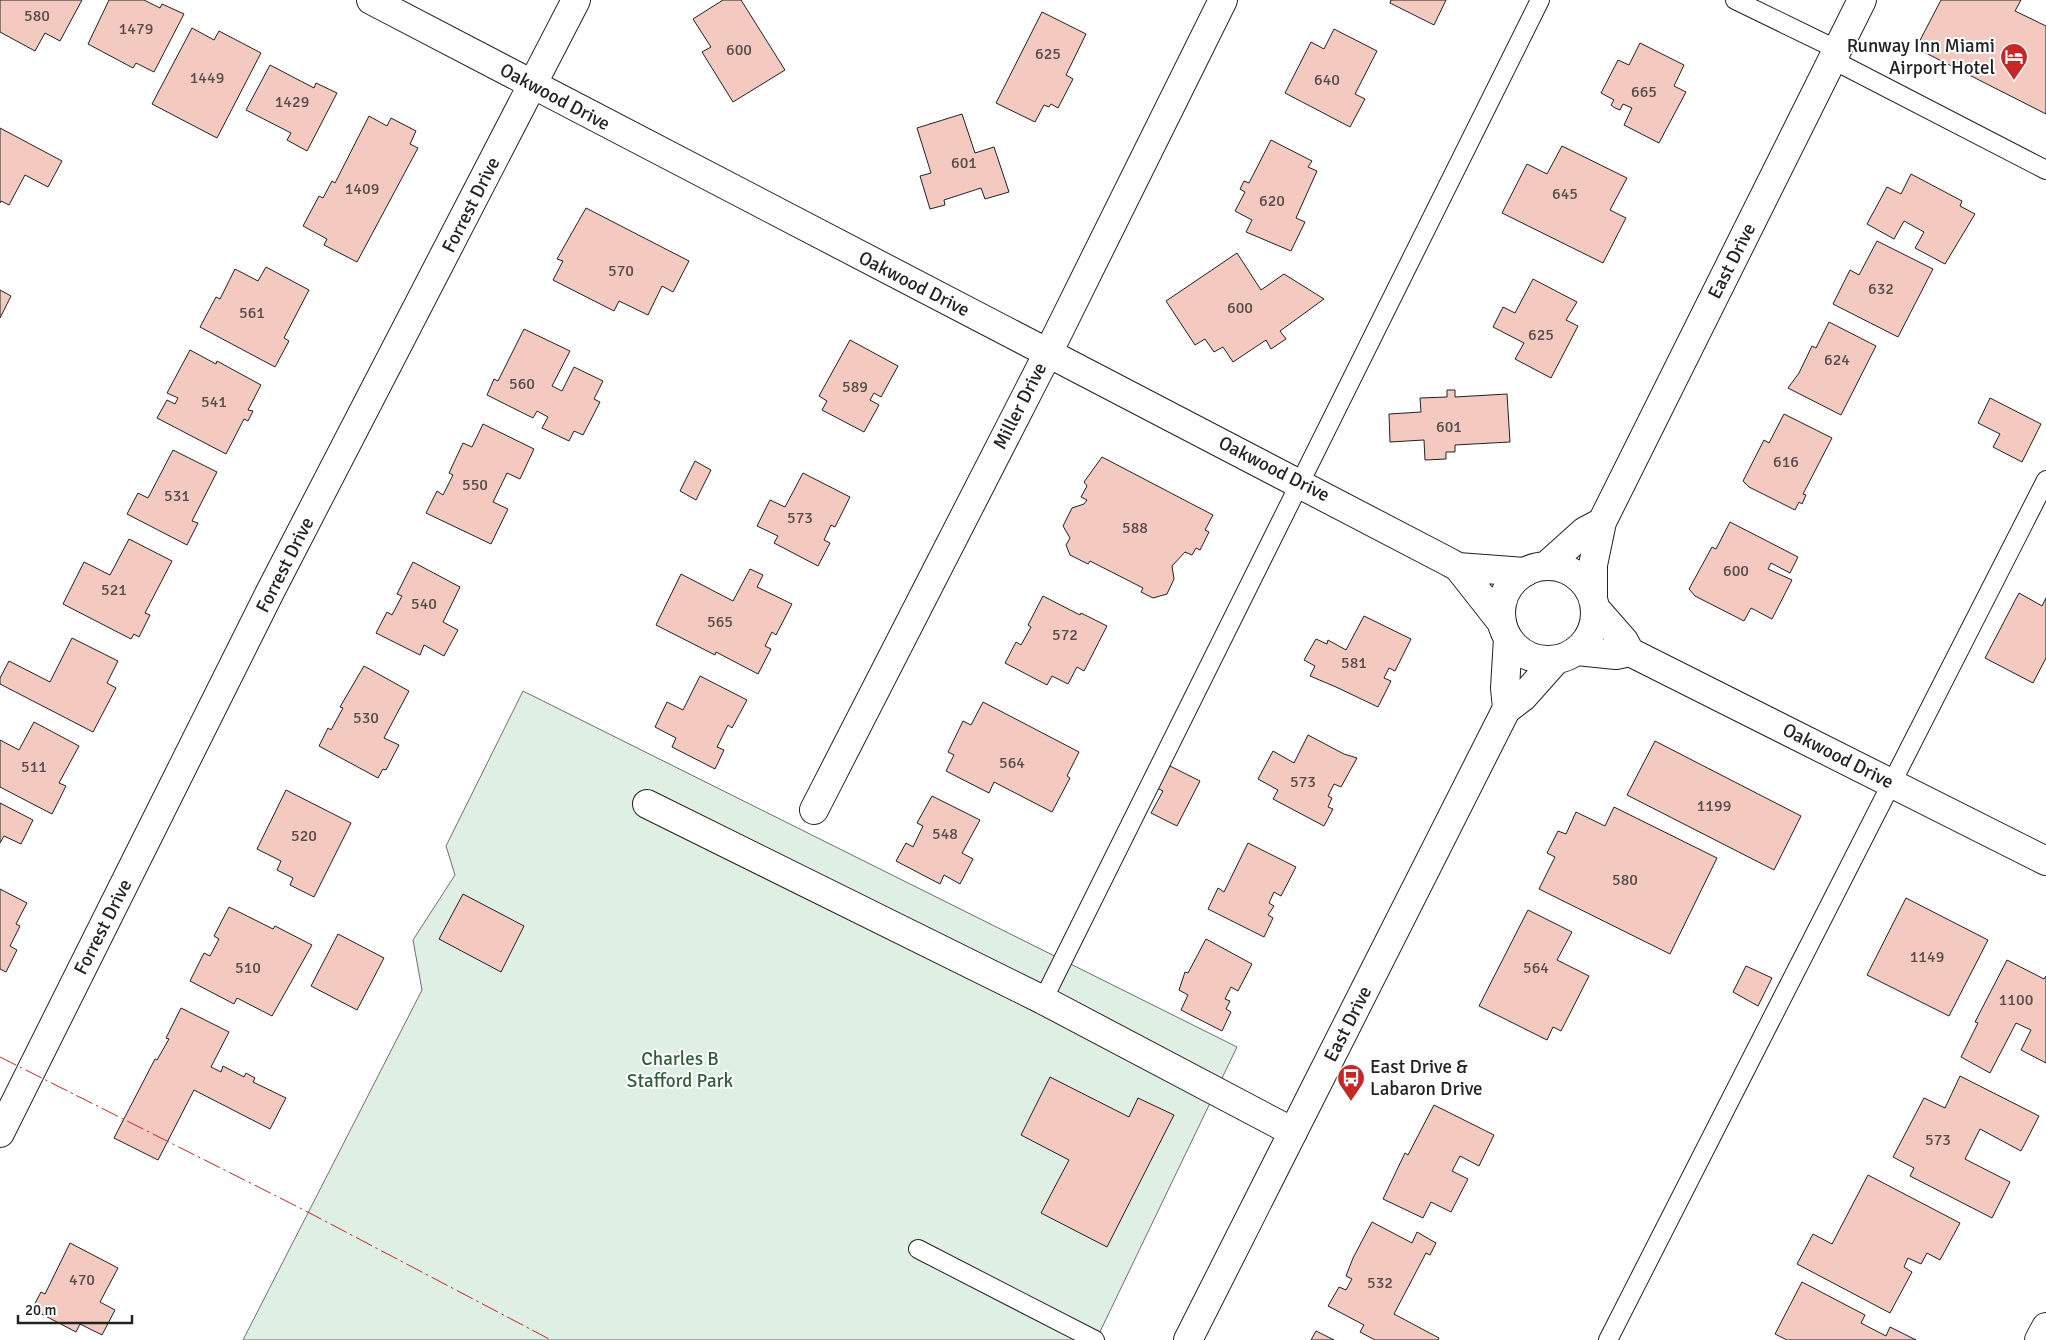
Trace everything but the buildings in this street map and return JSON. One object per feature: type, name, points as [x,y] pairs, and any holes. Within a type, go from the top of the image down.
[{"type":"street","name":"Oakwood Drive","points":[[371,0],[533,86],[1300,482],[1458,567],[1505,630]]},
{"type":"street","name":"Forrest Drive","points":[[4,1117],[270,592],[576,0]]},
{"type":"street","name":"Miller Drive","points":[[814,810],[1048,353],[1223,0]]},
{"type":"street","name":"East Drive","points":[[1594,603],[1593,565],[1602,522],[1862,0]]},
{"type":"street","points":[[1507,708],[1505,630],[1501,608],[1505,593],[1513,581],[1536,569],[1585,530],[1602,522]]},
{"type":"street","name":"Oakwood Drive","points":[[1458,567],[1536,569]]},
{"type":"street","points":[[1536,569],[1561,568],[1575,574],[1586,584],[1594,603],[1594,625],[1588,639],[1566,656]]},
{"type":"street","name":"Oakwood Drive","points":[[1594,603],[1624,641],[1630,652],[2046,861]]},
{"type":"street","points":[[1505,630],[1517,648],[1528,656],[1541,660],[1566,656],[1616,655],[1630,652]]},
{"type":"street","name":"East Drive","points":[[1188,1340],[1507,708],[1523,697],[1566,656]]},
{"type":"street","points":[[648,804],[1042,1000],[1293,1132]]},
{"type":"street","points":[[2039,1340],[2046,1327]]},
{"type":"lane","points":[[1042,1000],[1540,0]]},
{"type":"lane","points":[[1735,0],[2046,170]]},
{"type":"lane","points":[[1608,1340],[2046,480]]},
{"type":"lane","points":[[918,1249],[1095,1340]]},
{"type":"green space","name":"Charles B Stafford Park","points":[[523,691],[1237,1047],[1096,1340],[243,1340],[422,990],[413,940],[455,875],[446,846]]},
{"type":"power","points":[[0,1057],[302,1209],[551,1340]]},
{"type":"place","name":"Runway Inn Miami Airport Hotel","points":[[2014,81]]},
{"type":"place","name":"East Drive & Labaron Drive","points":[[1351,1102]]}]
